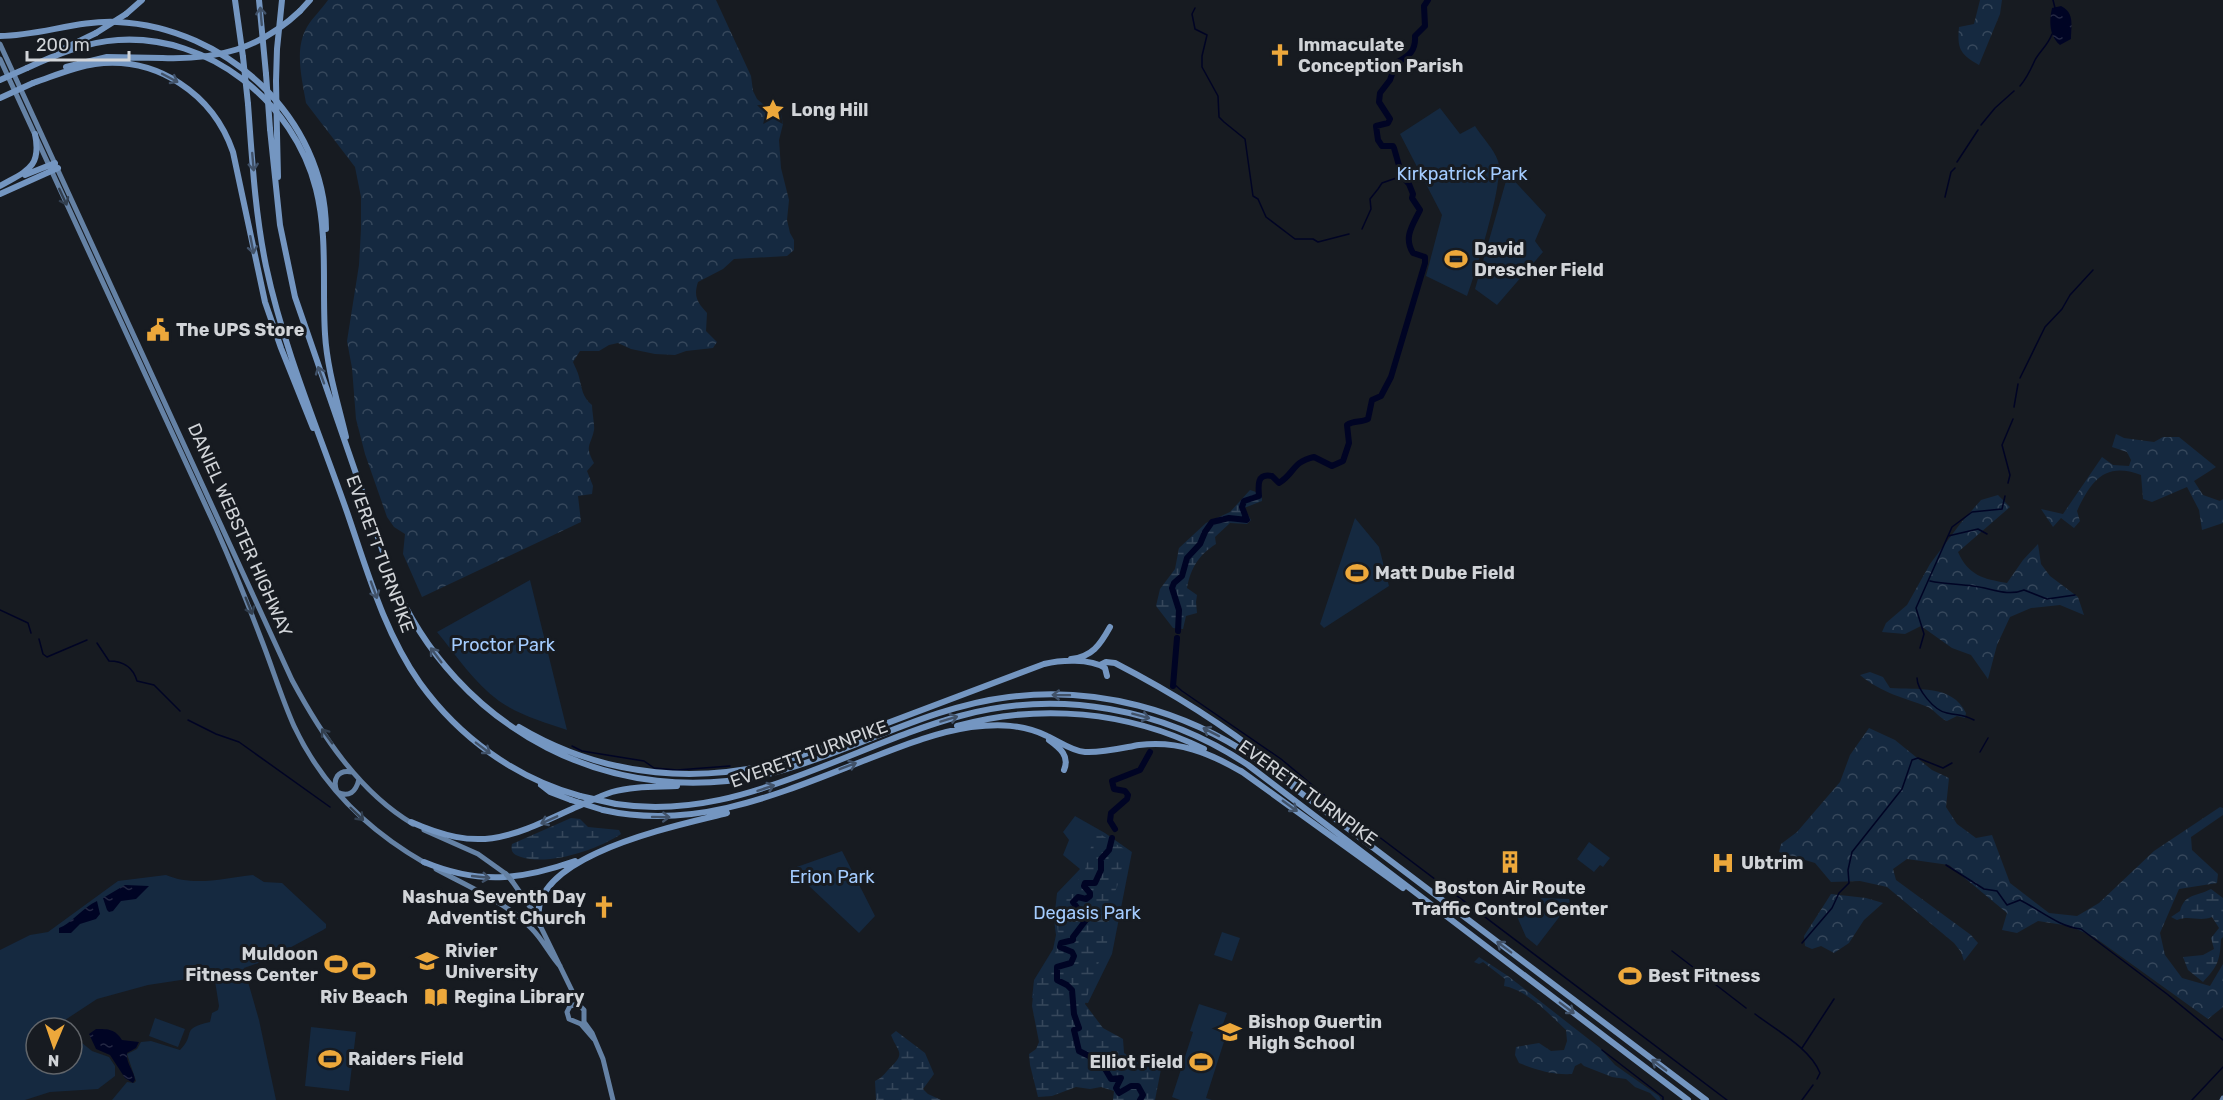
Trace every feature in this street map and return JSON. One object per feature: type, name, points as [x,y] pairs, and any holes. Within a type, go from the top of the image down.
[{"type":"highway","points":[[27,68],[96,33],[126,14],[142,0]]},
{"type":"highway","name":"EVERETT TURNPIKE","points":[[237,0],[257,211],[268,278],[284,332],[385,618],[400,651],[420,683],[441,709],[490,754],[533,779],[580,796],[616,804],[674,807],[735,797],[782,782],[939,722],[981,711],[1043,704],[1074,705],[1111,709],[1147,717],[1211,743],[1242,761],[1688,1100]]},
{"type":"highway","name":"EVERETT TURNPIKE","points":[[259,0],[279,219],[298,309],[387,566],[405,606],[438,658],[475,699],[504,722],[535,742],[597,769],[633,778],[670,782],[732,781],[792,767],[937,713],[973,703],[1028,695],[1071,695],[1138,705],[1175,716],[1203,728],[1256,759],[1706,1100]]},
{"type":"highway","points":[[279,219],[276,81],[282,0]]},
{"type":"highway","points":[[0,98],[88,60],[119,56],[200,58],[237,50],[271,34],[310,0]]},
{"type":"highway","points":[[0,36],[96,22],[131,23],[159,29],[193,41],[224,57],[251,75],[274,96],[291,118],[316,164],[325,211],[324,283]]},
{"type":"highway","points":[[0,80],[85,45],[134,40],[188,50],[217,63],[262,95],[282,118],[307,162],[315,185],[320,210],[328,363],[348,450]]},
{"type":"highway","points":[[33,83],[83,66],[108,63],[132,64],[155,71],[177,82],[197,96],[214,114],[235,158],[256,266],[272,326],[341,495]]},
{"type":"highway","points":[[0,186],[28,170],[34,163],[37,152],[34,134]]},
{"type":"highway","points":[[0,186],[53,167]]},
{"type":"highway","points":[[0,194],[53,167]]},
{"type":"highway","points":[[475,699],[532,735],[589,760],[648,772],[713,774],[758,768],[794,758],[1001,680],[1061,659],[1079,658],[1090,654],[1100,645],[1110,627]]},
{"type":"highway","points":[[1051,663],[1082,662],[1100,665],[1105,669],[1107,676]]},
{"type":"highway","points":[[1100,665],[1106,662],[1114,663],[1182,700],[1254,748],[1330,814]]},
{"type":"highway","points":[[533,779],[550,792],[603,810],[657,817],[701,814],[749,803],[918,740],[995,717],[1037,713],[1078,714],[1128,721],[1162,731],[1208,750],[1504,960]]},
{"type":"highway","points":[[918,740],[948,732],[1003,725],[1042,733],[1082,752],[1152,744],[1182,746],[1215,757],[1242,772]]},
{"type":"highway","points":[[1024,728],[1047,738],[1062,751],[1066,760],[1064,770]]},
{"type":"highway","points":[[424,862],[462,875],[500,878],[540,872],[656,832],[750,807],[813,780]]},
{"type":"highway","points":[[411,822],[453,837],[492,839],[522,832],[618,790],[732,781]]},
{"type":"highway","points":[[540,925],[538,907],[547,890],[564,872],[596,853]]},
{"type":"main road","name":"DANIEL WEBSTER HIGHWAY","points":[[0,44],[231,562],[295,727],[313,759],[336,792],[373,828],[424,862],[511,912],[532,929],[550,949]]},
{"type":"main road","name":"DANIEL WEBSTER HIGHWAY","points":[[0,59],[34,134],[53,167],[286,668],[317,723],[354,773],[385,805],[436,836],[478,854],[506,874],[525,898],[550,949]]},
{"type":"main road","points":[[354,773],[346,771],[338,774],[335,780],[336,792],[352,793],[359,779]]},
{"type":"main road","points":[[550,949],[583,1009],[585,1023],[604,1061],[613,1100]]},
{"type":"main road","points":[[570,987],[570,1006],[567,1016],[570,1020],[582,1025],[594,1039]]},
{"type":"main road","points":[[570,1006],[579,1005]]},
{"type":"main road","points":[[575,1022],[584,1016]]},
{"type":"green space","points":[[328,0],[716,0],[751,76],[753,91],[757,99],[764,105],[780,109],[783,124],[779,140],[781,168],[789,200],[787,220],[794,240],[794,250],[787,256],[734,259],[723,269],[698,282],[696,296],[707,313],[706,331],[717,342],[713,348],[686,351],[675,355],[655,354],[631,349],[618,343],[599,351],[580,351],[573,362],[584,396],[592,405],[594,428],[589,449],[594,463],[587,471],[593,486],[592,494],[578,496],[581,522],[422,597],[403,554],[405,534],[394,527],[387,517],[365,454],[356,419],[352,368],[347,341],[359,265],[361,229],[361,197],[355,167],[306,103],[303,84],[300,54],[303,36],[309,23]]},
{"type":"green space","points":[[1980,0],[2002,0],[2000,14],[1979,65],[1961,50],[1959,27],[1974,24]]},
{"type":"green space","name":"Kirkpatrick Park","points":[[1440,108],[1460,134],[1475,126],[1498,161],[1499,171],[1493,206],[1467,296],[1426,276],[1442,215],[1400,134]]},
{"type":"green space","points":[[1508,174],[1546,215],[1535,241],[1543,252],[1497,305],[1475,289]]},
{"type":"green space","points":[[2116,434],[2124,438],[2154,442],[2163,437],[2179,437],[2216,467],[2194,481],[2203,495],[2220,501],[2223,499],[2223,523],[2202,530],[2199,510],[2187,487],[2152,502],[2143,499],[2141,475],[2118,470],[2101,476],[2094,483],[2077,511],[2080,521],[2074,528],[2061,518],[2053,527],[2041,509],[2063,514],[2102,457],[2113,465],[2129,466],[2131,460],[2127,452],[2112,447]]},
{"type":"green space","points":[[1250,490],[1262,494],[1262,501],[1244,508],[1251,520],[1247,524],[1230,523],[1215,537],[1216,544],[1197,562],[1187,588],[1197,595],[1197,613],[1186,616],[1183,629],[1173,628],[1156,606],[1160,589],[1175,569],[1179,548],[1206,523],[1230,512]]},
{"type":"green space","points":[[1998,495],[2010,507],[1958,552],[1966,566],[1977,575],[2007,583],[2038,544],[2041,564],[2050,576],[2078,597],[2084,615],[2060,605],[2031,608],[2010,617],[1997,645],[1988,679],[1971,655],[1952,648],[1921,626],[1905,634],[1882,632],[1886,623],[1907,605],[1930,564],[1960,524],[1981,500]]},
{"type":"green space","points":[[1355,518],[1379,547],[1389,586],[1324,628],[1320,624]]},
{"type":"green space","name":"Proctor Park","points":[[530,580],[567,730],[523,714],[499,701],[473,677],[437,632]]},
{"type":"green space","points":[[1870,672],[1883,677],[1890,688],[1933,690],[1952,697],[1966,713],[1965,718],[1957,716],[1947,721],[1944,720],[1928,707],[1885,691],[1860,675]]},
{"type":"green space","points":[[1869,728],[1895,740],[1932,770],[1949,778],[1946,807],[1957,824],[1976,838],[1992,835],[2010,883],[2049,913],[2077,916],[2099,903],[2154,851],[2220,807],[2223,808],[2223,815],[2191,837],[2192,850],[2218,874],[2217,883],[2179,889],[2160,933],[2165,955],[2182,978],[2210,986],[2223,964],[2223,1007],[2208,1019],[2094,937],[2070,926],[2038,921],[2017,933],[2002,930],[2007,913],[1949,865],[1907,859],[1893,869],[1896,880],[1971,935],[1978,943],[1964,961],[1954,943],[1887,887],[1860,881],[1831,882],[1815,863],[1779,852],[1781,844],[1797,832],[1840,782],[1850,755]]},
{"type":"green space","name":"Degasis Park","points":[[1075,816],[1132,852],[1112,954],[1088,1003],[1032,998],[1034,980],[1053,949],[1056,935],[1054,920],[1057,893],[1080,869],[1063,855],[1069,840],[1063,832]]},
{"type":"green space","points":[[571,818],[580,819],[588,827],[619,830],[621,834],[599,846],[559,858],[532,859],[519,856],[512,851],[512,844]]},
{"type":"green space","points":[[1095,831],[1126,850],[1117,887],[1111,900],[1107,943],[1093,976],[1085,1004],[1103,1028],[1123,1039],[1124,1053],[1143,1066],[1161,1069],[1155,1100],[1113,1100],[1114,1091],[1101,1087],[1090,1089],[1076,1087],[1052,1096],[1038,1097],[1030,1065],[1029,1054],[1036,1049],[1039,1042],[1032,1006],[1033,995],[1038,981],[1055,955],[1058,935],[1057,920],[1068,895],[1085,870]]},
{"type":"green space","points":[[1589,842],[1610,858],[1603,867],[1600,865],[1594,872],[1577,859]]},
{"type":"green space","name":"Erion Park","points":[[842,851],[875,916],[859,933],[791,869]]},
{"type":"green space","points":[[166,875],[177,879],[198,881],[253,875],[264,882],[282,883],[326,924],[323,930],[267,960],[244,968],[259,1020],[276,1100],[112,1100],[127,1082],[136,1081],[127,1054],[137,1049],[141,1042],[151,1041],[180,1050],[188,1039],[191,1029],[210,1022],[212,1013],[218,1010],[219,1006],[214,975],[148,985],[97,999],[71,1016],[24,1016],[24,1076],[84,1076],[84,1045],[92,1051],[109,1057],[115,1066],[115,1076],[98,1089],[50,1092],[25,1100],[0,1100],[0,950],[30,935],[48,932],[118,881]]},
{"type":"green space","points":[[2211,889],[2223,898],[2223,937],[2217,962],[2203,982],[2188,970],[2183,957],[2203,955],[2214,949],[2211,938],[2219,928],[2212,917],[2177,920],[2171,917],[2180,911],[2188,898]]},
{"type":"green space","points":[[1831,894],[1866,898],[1883,903],[1864,920],[1849,943],[1834,953],[1821,946],[1812,949],[1805,946],[1804,936]]},
{"type":"green space","points":[[1542,898],[1569,899],[1570,903],[1537,946],[1526,937],[1515,912]]},
{"type":"green space","points":[[1222,932],[1240,938],[1232,961],[1214,955]]},
{"type":"green space","points":[[1479,957],[1508,976],[1600,1048],[1615,1065],[1659,1096],[1661,1100],[1635,1087],[1626,1079],[1612,1077],[1581,1063],[1575,1066],[1572,1074],[1558,1074],[1519,1063],[1515,1055],[1516,1047],[1539,1043],[1551,1051],[1564,1050],[1567,1041],[1566,1030],[1529,997],[1504,986],[1505,979],[1483,962],[1479,964],[1474,962]]},
{"type":"green space","name":"Elliot Field","points":[[1199,1004],[1227,1013],[1223,1024],[1229,1026],[1206,1098],[1212,1100],[1180,1100],[1172,1097],[1193,1032],[1190,1031]]},
{"type":"green space","points":[[155,1018],[185,1029],[178,1047],[149,1036]]},
{"type":"green space","name":"Raiders Field","points":[[311,1027],[356,1032],[349,1091],[305,1086]]},
{"type":"green space","points":[[896,1031],[925,1053],[934,1074],[923,1089],[941,1100],[876,1100],[875,1081],[885,1074],[898,1059],[899,1052],[891,1035]]},
{"type":"water","points":[[2061,6],[2068,12],[2072,24],[2071,39],[2060,45],[2052,33],[2050,18],[2052,8]]},
{"type":"water","points":[[125,885],[149,886],[136,899],[121,901],[113,911],[109,912],[103,898]]},
{"type":"water","points":[[97,901],[100,914],[96,919],[80,924],[71,933],[59,933],[59,928]]},
{"type":"water","points":[[96,1029],[111,1030],[122,1040],[139,1042],[136,1048],[127,1053],[135,1080],[133,1083],[125,1078],[110,1055],[96,1049],[89,1034]]},
{"type":"waterway","points":[[1178,631],[1179,610],[1172,588],[1182,576],[1187,558],[1200,544],[1212,522],[1229,518],[1247,520],[1242,507],[1244,501],[1259,496],[1259,484],[1264,476],[1272,476],[1279,483],[1297,465],[1307,459],[1314,457],[1332,466],[1343,461],[1349,443],[1347,425],[1368,419],[1372,400],[1381,396],[1391,377],[1425,257],[1413,253],[1409,242],[1410,231],[1420,210],[1412,198],[1413,194],[1409,184],[1402,176],[1393,146],[1382,146],[1378,140],[1376,126],[1388,123],[1390,119],[1379,102],[1380,93],[1390,80],[1396,63],[1411,52],[1415,36],[1425,26],[1424,6],[1428,0]]},
{"type":"waterway","points":[[2053,0],[2055,8]]},
{"type":"waterway","points":[[1195,8],[1192,14],[1195,29],[1207,35],[1202,67],[1218,96],[1219,117],[1245,139],[1253,196],[1258,199],[1266,217],[1295,239],[1313,239],[1318,242],[1349,234]]},
{"type":"waterway","points":[[2020,86],[2052,34]]},
{"type":"waterway","points":[[1981,125],[2014,91]]},
{"type":"waterway","points":[[1957,162],[1978,130]]},
{"type":"waterway","points":[[1945,197],[1951,172],[1955,168]]},
{"type":"waterway","points":[[1362,229],[1371,209],[1370,199],[1382,183],[1402,176]]},
{"type":"waterway","points":[[2020,378],[2045,327],[2093,270]]},
{"type":"waterway","points":[[2014,407],[2018,384]]},
{"type":"waterway","points":[[2008,483],[2010,475],[2002,445],[2013,419]]},
{"type":"waterway","points":[[1920,648],[1924,634],[1916,608],[1952,527],[1972,512],[2002,509],[2005,496]]},
{"type":"waterway","points":[[1948,536],[1978,529],[1987,534]]},
{"type":"waterway","points":[[1930,581],[2011,593],[2024,590],[2047,599],[2075,595]]},
{"type":"waterway","points":[[0,610],[28,623],[31,633]]},
{"type":"waterway","points":[[1173,686],[1177,638]]},
{"type":"waterway","points":[[39,639],[43,654],[47,657],[87,640]]},
{"type":"waterway","points":[[97,643],[109,661],[127,666],[137,681],[154,685],[180,711]]},
{"type":"waterway","points":[[1917,678],[1923,693],[1937,708],[1974,720]]},
{"type":"waterway","points":[[1174,684],[1281,759],[1329,799],[1727,1100]]},
{"type":"waterway","points":[[188,720],[239,742],[330,807]]},
{"type":"waterway","points":[[1980,752],[1988,738]]},
{"type":"waterway","points":[[572,746],[582,751],[644,761],[654,768],[677,770],[730,766]]},
{"type":"waterway","points":[[1115,829],[1110,821],[1111,813],[1127,799],[1128,795],[1125,791],[1114,789],[1112,781],[1140,770],[1150,752]]},
{"type":"waterway","points":[[1802,943],[1832,908],[1839,893],[1849,883],[1848,870],[1852,852],[1902,789],[1912,760],[1918,758],[1943,768],[1952,763]]},
{"type":"waterway","points":[[1112,838],[1109,850],[1101,859],[1101,870],[1095,883],[1085,883],[1084,886],[1090,896],[1086,899],[1078,897],[1073,902],[1086,920],[1073,940],[1061,943],[1060,947],[1072,952],[1074,956],[1071,963],[1057,967],[1057,980],[1072,990],[1074,1014],[1079,1028],[1074,1030],[1079,1051],[1101,1062],[1111,1079],[1121,1078],[1116,1088],[1119,1093],[1131,1086],[1138,1086],[1143,1095],[1140,1100]]},
{"type":"waterway","points":[[1946,865],[1984,889],[1997,891],[2007,905],[2020,900],[2057,922],[2081,929],[2223,1040]]},
{"type":"waterway","points":[[1672,951],[1746,1008]]},
{"type":"waterway","points":[[1802,1048],[1834,999]]},
{"type":"waterway","points":[[1755,1014],[1809,1055],[1820,1073],[1817,1079]]},
{"type":"waterway","points":[[1602,1050],[1663,1097],[1663,1100]]},
{"type":"waterway","points":[[2192,1100],[2223,1067]]},
{"type":"waterway","points":[[1802,1100],[1813,1085]]},
{"type":"place","name":"Immaculate Conception Parish","points":[[1280,55]]},
{"type":"place","name":"Long Hill","points":[[773,110]]},
{"type":"place","name":"David Drescher Field","points":[[1456,259]]},
{"type":"place","name":"The UPS Store","points":[[158,330]]},
{"type":"place","name":"Matt Dube Field","points":[[1357,573]]},
{"type":"place","name":"Boston Air Route Traffic Control Center","points":[[1510,862]]},
{"type":"place","name":"Ubtrim","points":[[1723,863]]},
{"type":"place","name":"Nashua Seventh Day Adventist Church","points":[[604,907]]},
{"type":"place","name":"Rivier University","points":[[427,961]]},
{"type":"place","name":"Muldoon Fitness Center","points":[[336,964]]},
{"type":"place","name":"Riv Beach","points":[[364,971]]},
{"type":"place","name":"Best Fitness","points":[[1630,976]]},
{"type":"place","name":"Regina Library","points":[[436,997]]},
{"type":"place","name":"Bishop Guertin High School","points":[[1230,1032]]},
{"type":"place","name":"Raiders Field","points":[[330,1059]]},
{"type":"place","name":"Elliot Field","points":[[1201,1062]]}]
